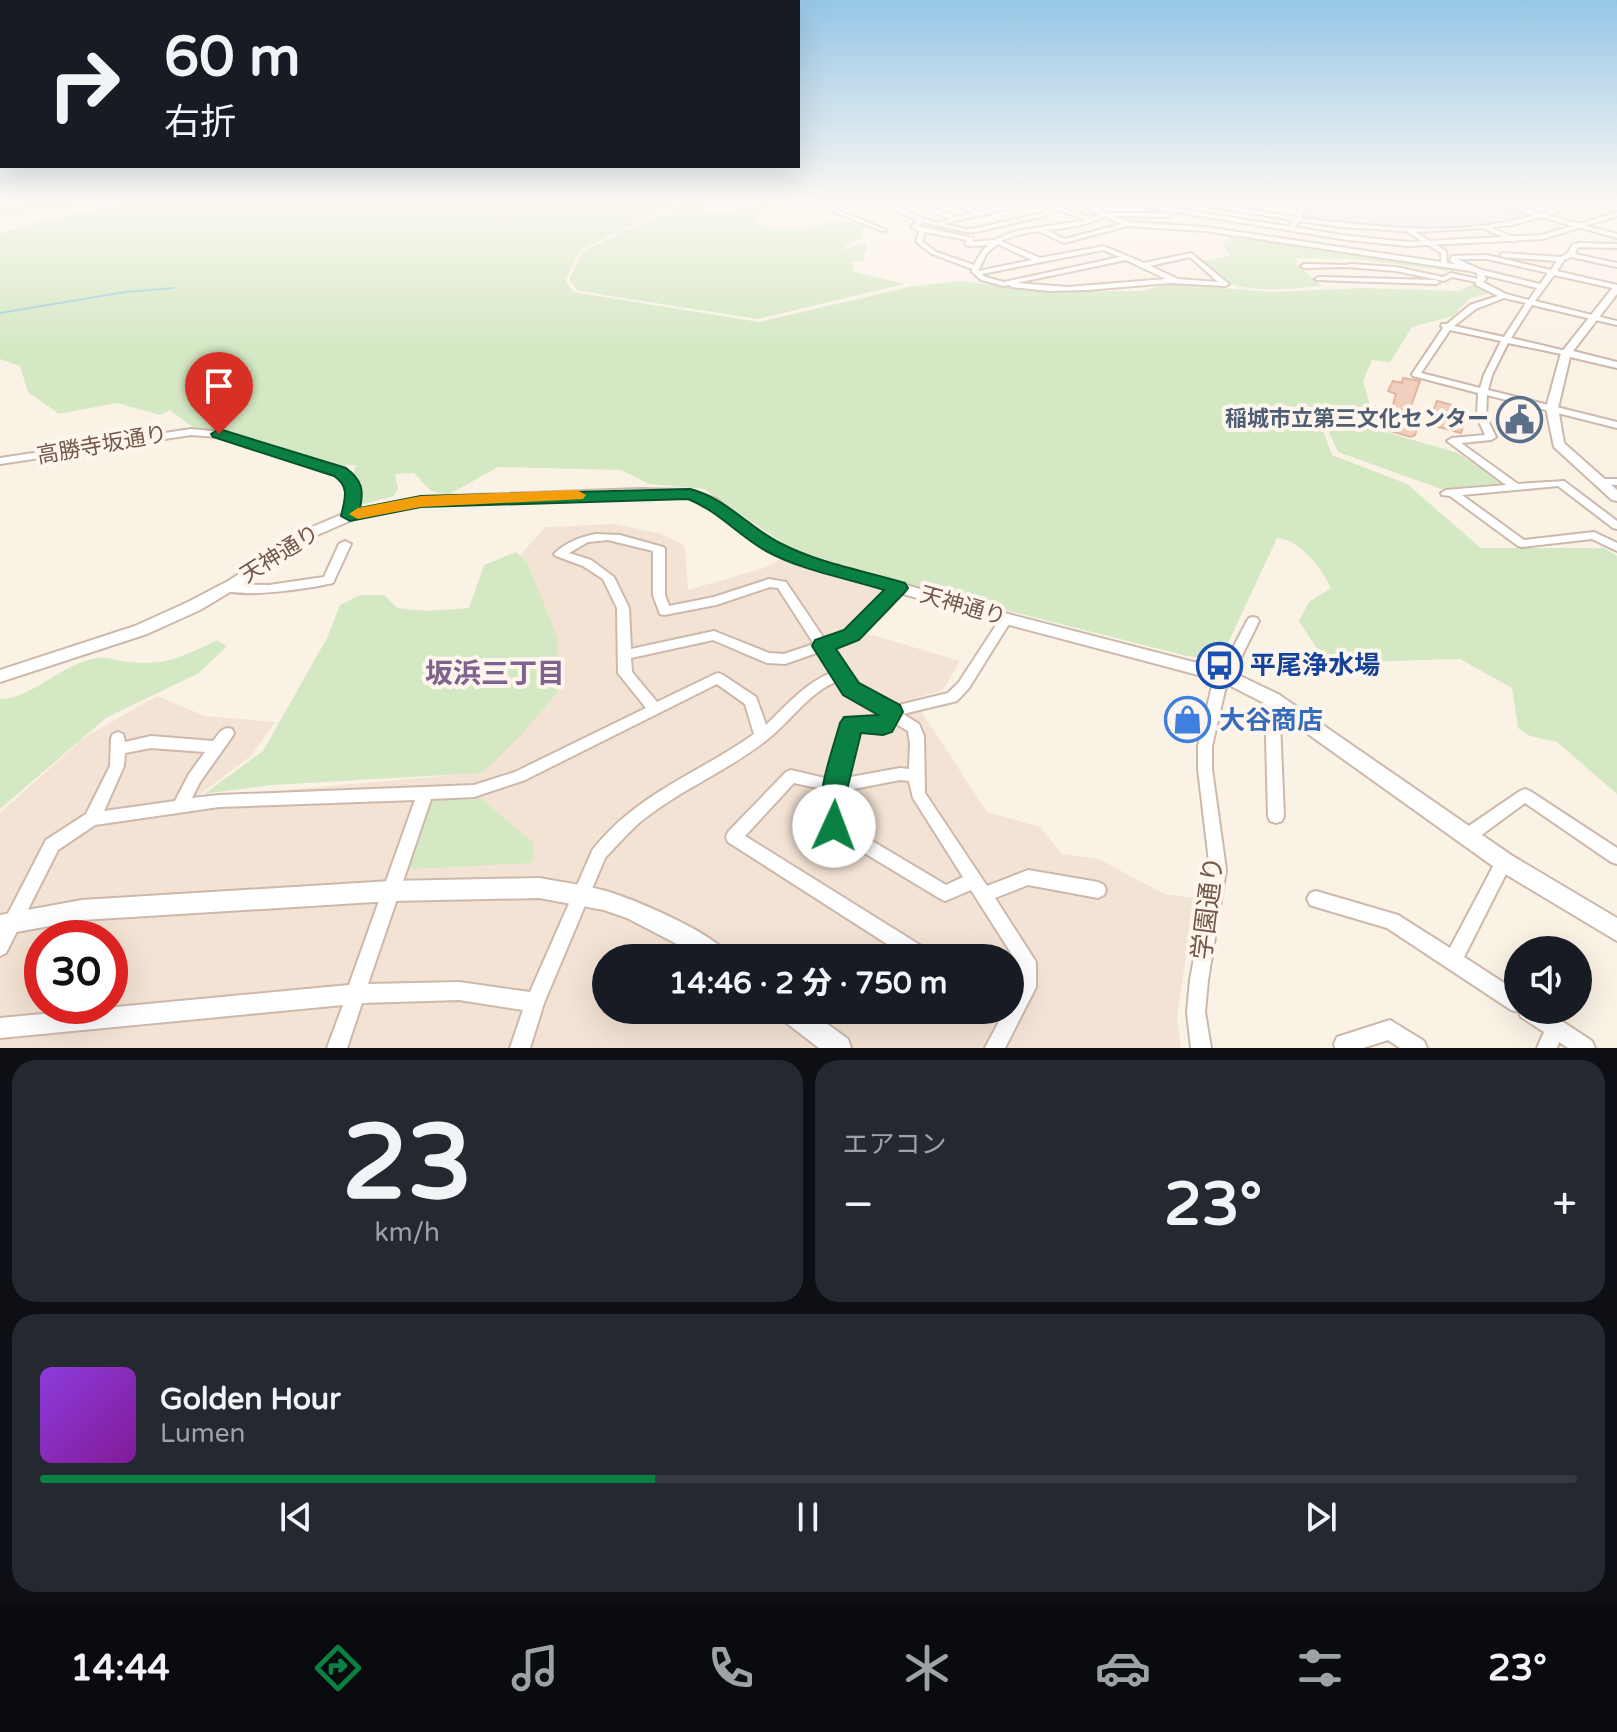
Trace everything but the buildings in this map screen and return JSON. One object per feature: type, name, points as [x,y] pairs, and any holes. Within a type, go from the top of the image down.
[{"type":"street","points":[[926,248],[992,282],[1040,289],[1095,289],[1179,282],[1225,284],[1191,255],[1144,265]]},
{"type":"street","points":[[975,271],[978,260],[991,248]]},
{"type":"street","points":[[1011,248],[1039,261]]},
{"type":"street","points":[[975,271],[1104,248],[1179,282]]},
{"type":"street","points":[[1313,248],[1444,265],[1543,287]]},
{"type":"street","points":[[1438,248],[1444,252],[1444,265]]},
{"type":"street","points":[[1515,486],[1452,441],[1491,437],[1480,416],[1483,391],[1507,340],[1573,248]]},
{"type":"street","points":[[1617,265],[1566,257],[1504,255],[1454,257],[1453,261],[1477,274],[1504,296],[1617,323]]},
{"type":"street","points":[[1004,284],[1126,257]]},
{"type":"street","points":[[1487,257],[1617,287],[1566,353],[1552,408],[1558,444],[1617,497]]},
{"type":"street","points":[[1328,265],[1345,279]]},
{"type":"street","points":[[1304,266],[1396,269],[1444,279],[1451,275],[1477,274]]},
{"type":"street","points":[[1361,266],[1379,280]]},
{"type":"street","points":[[1319,279],[1436,282]]},
{"type":"street","points":[[1504,296],[1478,305],[1445,326],[1416,374],[1617,425]]},
{"type":"street","points":[[1445,326],[1617,365]]},
{"type":"street","name":"高勝寺坂通り","points":[[0,461],[58,454],[172,433],[219,434],[340,472],[350,479],[355,491],[350,516]]},
{"type":"street","points":[[1599,482],[1617,482]]},
{"type":"street","points":[[1617,526],[1560,483],[1450,494],[1522,544],[1594,535],[1617,548]]},
{"type":"street","name":"天神通り","points":[[0,676],[141,630],[227,588],[301,537],[350,516],[421,501],[690,494],[711,502],[770,546],[792,556],[1006,619],[1226,676],[1272,699],[1466,837],[1617,930]]},
{"type":"street","points":[[655,709],[625,673],[623,608],[608,577],[587,563],[560,554],[578,539],[614,536],[659,549],[659,595],[664,611],[716,601],[769,583],[782,585],[839,675],[862,698],[914,728],[918,738],[914,776],[918,794],[1015,944]]},
{"type":"street","points":[[227,588],[269,589],[329,580],[345,544]]},
{"type":"street","points":[[625,655],[714,635],[767,658],[785,659],[852,635],[898,588]]},
{"type":"street","points":[[974,880],[945,893],[834,826],[835,786],[852,723],[883,726],[891,712],[952,697],[964,685],[1006,619]]},
{"type":"street","name":"学園通り","points":[[1201,1048],[1196,1012],[1198,990],[1218,870],[1205,746],[1218,690],[1253,621]]},
{"type":"street","points":[[520,1048],[535,1002],[580,896],[599,854],[611,837],[655,802],[762,736],[824,679],[839,675]]},
{"type":"street","points":[[0,947],[7,923],[52,845],[92,819],[219,801],[474,791],[498,785],[718,678],[751,701],[762,736]]},
{"type":"street","points":[[1272,699],[1276,816]]},
{"type":"street","points":[[180,806],[194,778],[227,733]]},
{"type":"street","points":[[92,819],[113,777],[118,744],[151,742],[216,747]]},
{"type":"street","points":[[903,944],[734,837],[791,776],[835,786],[900,774],[914,776]]},
{"type":"street","points":[[337,1048],[425,793]]},
{"type":"street","points":[[1466,837],[1525,795],[1617,857]]},
{"type":"street","points":[[1453,960],[1504,862]]},
{"type":"street","points":[[984,895],[1028,877],[1098,890]]},
{"type":"street","points":[[7,923],[82,910],[391,891],[539,888],[604,900],[657,920],[696,944]]},
{"type":"street","points":[[1316,899],[1392,921],[1504,994]]},
{"type":"street","points":[[1024,957],[1027,962],[1027,987],[1024,991]]},
{"type":"street","points":[[0,1028],[356,994],[459,991],[535,1002]]},
{"type":"street","points":[[807,1024],[839,1048]]},
{"type":"street","points":[[995,1048],[1005,1024]]},
{"type":"street","points":[[1549,1024],[1585,1048]]},
{"type":"street","points":[[1547,1048],[1555,1028]]},
{"type":"street","points":[[1345,1048],[1344,1044],[1390,1030],[1417,1048]]},
{"type":"shaded area","points":[[615,524],[662,534],[685,546],[688,590],[764,568],[784,557],[901,593],[862,632],[960,661],[943,690],[913,699],[987,812],[1040,827],[1062,854],[1099,859],[1164,894],[1194,898],[1177,1019],[1181,1048],[0,1048],[0,813],[85,737],[157,696],[205,716],[275,722],[251,756],[195,798],[475,773],[518,557],[546,527]]},
{"type":"green space","points":[[0,248],[584,248],[580,250],[565,280],[573,292],[759,322],[909,287],[960,281],[1034,291],[1143,291],[1168,284],[1275,292],[1362,288],[1460,291],[1474,283],[1492,293],[1470,298],[1453,316],[1412,327],[1390,362],[1372,360],[1363,381],[1371,408],[1315,409],[1332,455],[1407,484],[1481,548],[1604,548],[1617,556],[1617,794],[1557,742],[1530,736],[1518,728],[1512,688],[1460,659],[1326,663],[1299,621],[1309,602],[1331,588],[1309,556],[1286,540],[1277,538],[1220,660],[1187,656],[890,581],[790,548],[704,489],[649,484],[621,470],[498,467],[448,495],[431,491],[414,473],[395,474],[398,489],[394,496],[361,505],[354,472],[356,465],[341,466],[228,431],[195,429],[170,410],[160,415],[117,403],[59,414],[28,392],[20,366],[0,359]]},
{"type":"green space","points":[[590,248],[867,248],[863,255],[866,260],[850,262],[855,267],[851,271],[904,284],[758,319],[577,290],[569,280],[583,251]]},
{"type":"green space","points":[[1225,248],[1318,248],[1451,268],[1448,271],[1356,259],[1295,258],[1296,264],[1322,286],[1257,289],[1225,282],[1204,261],[1231,255]]},
{"type":"green space","points":[[1320,413],[1458,453],[1502,483],[1441,489],[1338,452]]},
{"type":"green space","points":[[516,552],[527,562],[558,639],[557,693],[520,736],[482,773],[272,785],[204,794],[263,751],[327,638],[340,605],[360,595],[384,595],[397,608],[426,611],[469,608],[484,565]]},
{"type":"green space","points":[[217,640],[227,646],[199,673],[106,718],[0,809],[0,699],[25,693],[84,661],[109,658],[142,663],[165,661]]},
{"type":"green space","points":[[478,796],[534,843],[532,863],[414,869],[409,865],[430,803],[435,798]]},
{"type":"waterway","points":[[0,313],[125,292],[173,288]]},
{"type":"slow traffic","points":[[358,514],[421,501],[577,495]]},
{"type":"place","name":"稲城市立第三文化センター","points":[[1520,419]]},
{"type":"place","name":"平尾浄水場","points":[[1219,665]]},
{"type":"place","name":"大谷商店","points":[[1188,720]]},
{"type":"district","name":"坂浜三丁目","points":[[495,674]]},
{"type":"route","points":[[219,434],[340,472],[350,479],[355,491],[350,516],[421,501],[690,494],[711,502],[770,546],[792,556],[898,588],[852,635],[823,646],[839,675],[851,689],[891,712],[883,726],[852,723],[835,786],[834,826]]}]
